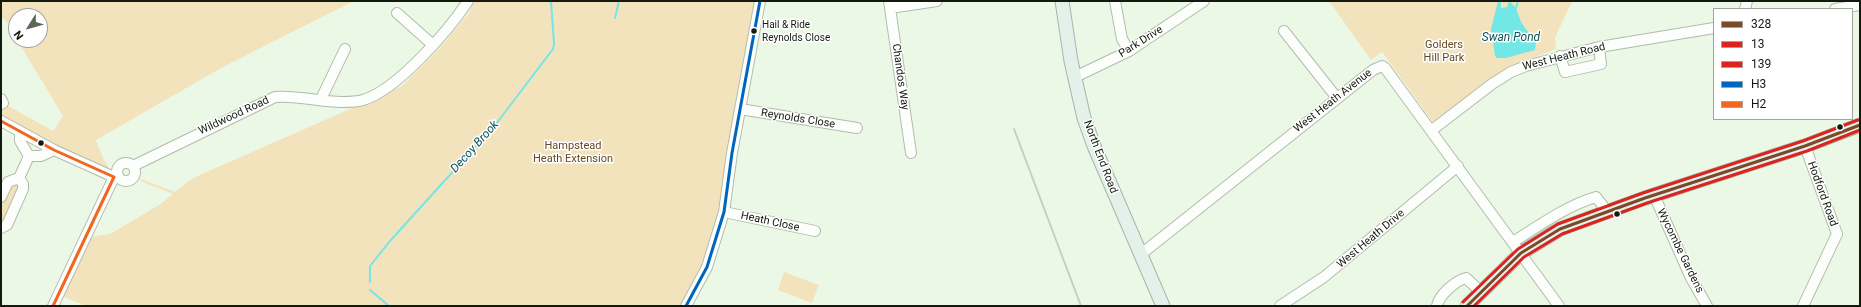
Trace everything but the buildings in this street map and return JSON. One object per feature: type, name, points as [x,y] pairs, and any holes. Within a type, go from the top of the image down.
[{"type":"main road","name":"North End Road","points":[[1062,1],[1075,77],[1084,118],[1094,146],[1163,306]]},
{"type":"main road","points":[[1467,306],[1521,253],[1552,233],[1607,211],[1805,146],[1860,125]]},
{"type":"street","name":"Wildwood Road","points":[[116,176],[118,169],[123,164],[127,163],[133,166],[275,97],[292,95],[341,102],[363,100],[384,88],[408,71],[433,45],[468,1]]},
{"type":"street","points":[[686,306],[707,267],[724,212],[740,109],[760,1]]},
{"type":"street","points":[[889,5],[937,1]]},
{"type":"street","points":[[1115,1],[1122,39],[1129,51]]},
{"type":"street","name":"Park Drive","points":[[1075,77],[1129,51],[1204,1]]},
{"type":"street","name":"Chandos Way","points":[[889,5],[911,153]]},
{"type":"street","points":[[1841,8],[1860,5]]},
{"type":"street","points":[[397,13],[433,45]]},
{"type":"street","name":"West Heath Road","points":[[1432,130],[1511,72],[1560,56],[1599,47],[1713,28]]},
{"type":"street","points":[[1284,31],[1337,98]]},
{"type":"street","points":[[1560,56],[1565,72],[1601,64],[1599,47]]},
{"type":"street","points":[[321,99],[345,49]]},
{"type":"street","name":"West Heath Avenue","points":[[1140,255],[1337,98],[1373,70],[1382,66],[1432,130],[1559,306]]},
{"type":"street","points":[[1,99],[3,102],[1,104]]},
{"type":"street","name":"Reynolds Close","points":[[740,109],[857,128]]},
{"type":"street","points":[[1,121],[20,130],[54,150],[116,176],[84,238],[53,306]]},
{"type":"street","points":[[20,130],[20,141],[29,156]]},
{"type":"street","name":"Hodford Road","points":[[1803,306],[1837,234],[1805,146]]},
{"type":"street","points":[[29,156],[41,156],[54,150]]},
{"type":"street","points":[[19,178],[29,156]]},
{"type":"street","name":"West Heath Drive","points":[[1280,306],[1324,277],[1458,166]]},
{"type":"street","points":[[1,197],[8,182],[12,179],[19,178]]},
{"type":"street","points":[[1,228],[8,224],[23,189],[23,184],[19,178]]},
{"type":"street","name":"Wycombe Gardens","points":[[1654,196],[1691,278],[1707,306]]},
{"type":"street","points":[[1513,242],[1560,212],[1596,197],[1607,211]]},
{"type":"street","points":[[1578,204],[1584,220]]},
{"type":"street","name":"Heath Close","points":[[724,212],[816,231]]},
{"type":"street","points":[[1437,306],[1438,300],[1459,280],[1466,278],[1482,292]]},
{"type":"green space","points":[[1,1],[354,1],[221,68],[96,140],[103,158],[114,177],[1,121],[1,104],[3,103],[53,131],[63,116],[22,48],[48,48],[48,8],[8,8],[8,24],[1,17]]},
{"type":"green space","name":"Hampstead Heath Extension","points":[[474,1],[760,1],[724,212],[686,306],[86,306],[59,295],[84,238],[110,234],[159,205],[173,194],[140,181],[141,179],[175,192],[193,178],[402,86],[439,49],[469,13]]},
{"type":"green space","name":"Golders Hill Park","points":[[1329,1],[1572,1],[1555,38],[1556,49],[1509,67],[1489,79],[1433,122],[1382,52],[1371,60]]},
{"type":"green space","points":[[10,184],[20,184],[6,222],[1,224],[1,203]]},
{"type":"green space","points":[[784,272],[819,285],[812,303],[778,290]]},
{"type":"water","name":"Swan Pond","points":[[1498,1],[1501,1],[1501,8],[1507,7],[1509,1],[1516,8],[1521,22],[1536,43],[1535,50],[1506,58],[1497,58],[1495,56],[1491,29]]},
{"type":"waterway","name":"Decoy Brook","points":[[370,282],[370,266],[390,241],[496,124],[553,49],[554,44],[551,1]]},
{"type":"waterway","points":[[615,18],[619,1]]},
{"type":"waterway","points":[[1516,8],[1518,1]]},
{"type":"waterway","name":"Decoy Brook","points":[[370,290],[389,306]]},
{"type":"railway","points":[[1014,129],[1081,306]]},
{"type":"transit line","name":"H3","points":[[686,306],[707,267],[724,212],[732,153],[760,1]]},
{"type":"transit line","name":"139","points":[[1463,302],[1518,249],[1558,224],[1643,193],[1803,141],[1858,120]]},
{"type":"transit line","name":"H2","points":[[1,121],[54,150],[114,177],[53,306]]},
{"type":"transit line","name":"328","points":[[1467,306],[1521,253],[1560,229],[1645,198],[1805,146],[1860,125]]},
{"type":"transit line","name":"13","points":[[1474,306],[1524,257],[1562,234],[1647,203],[1807,151],[1860,130]]},
{"type":"place","name":"Hail & Ride Reynolds Close","points":[[754,31]]}]
